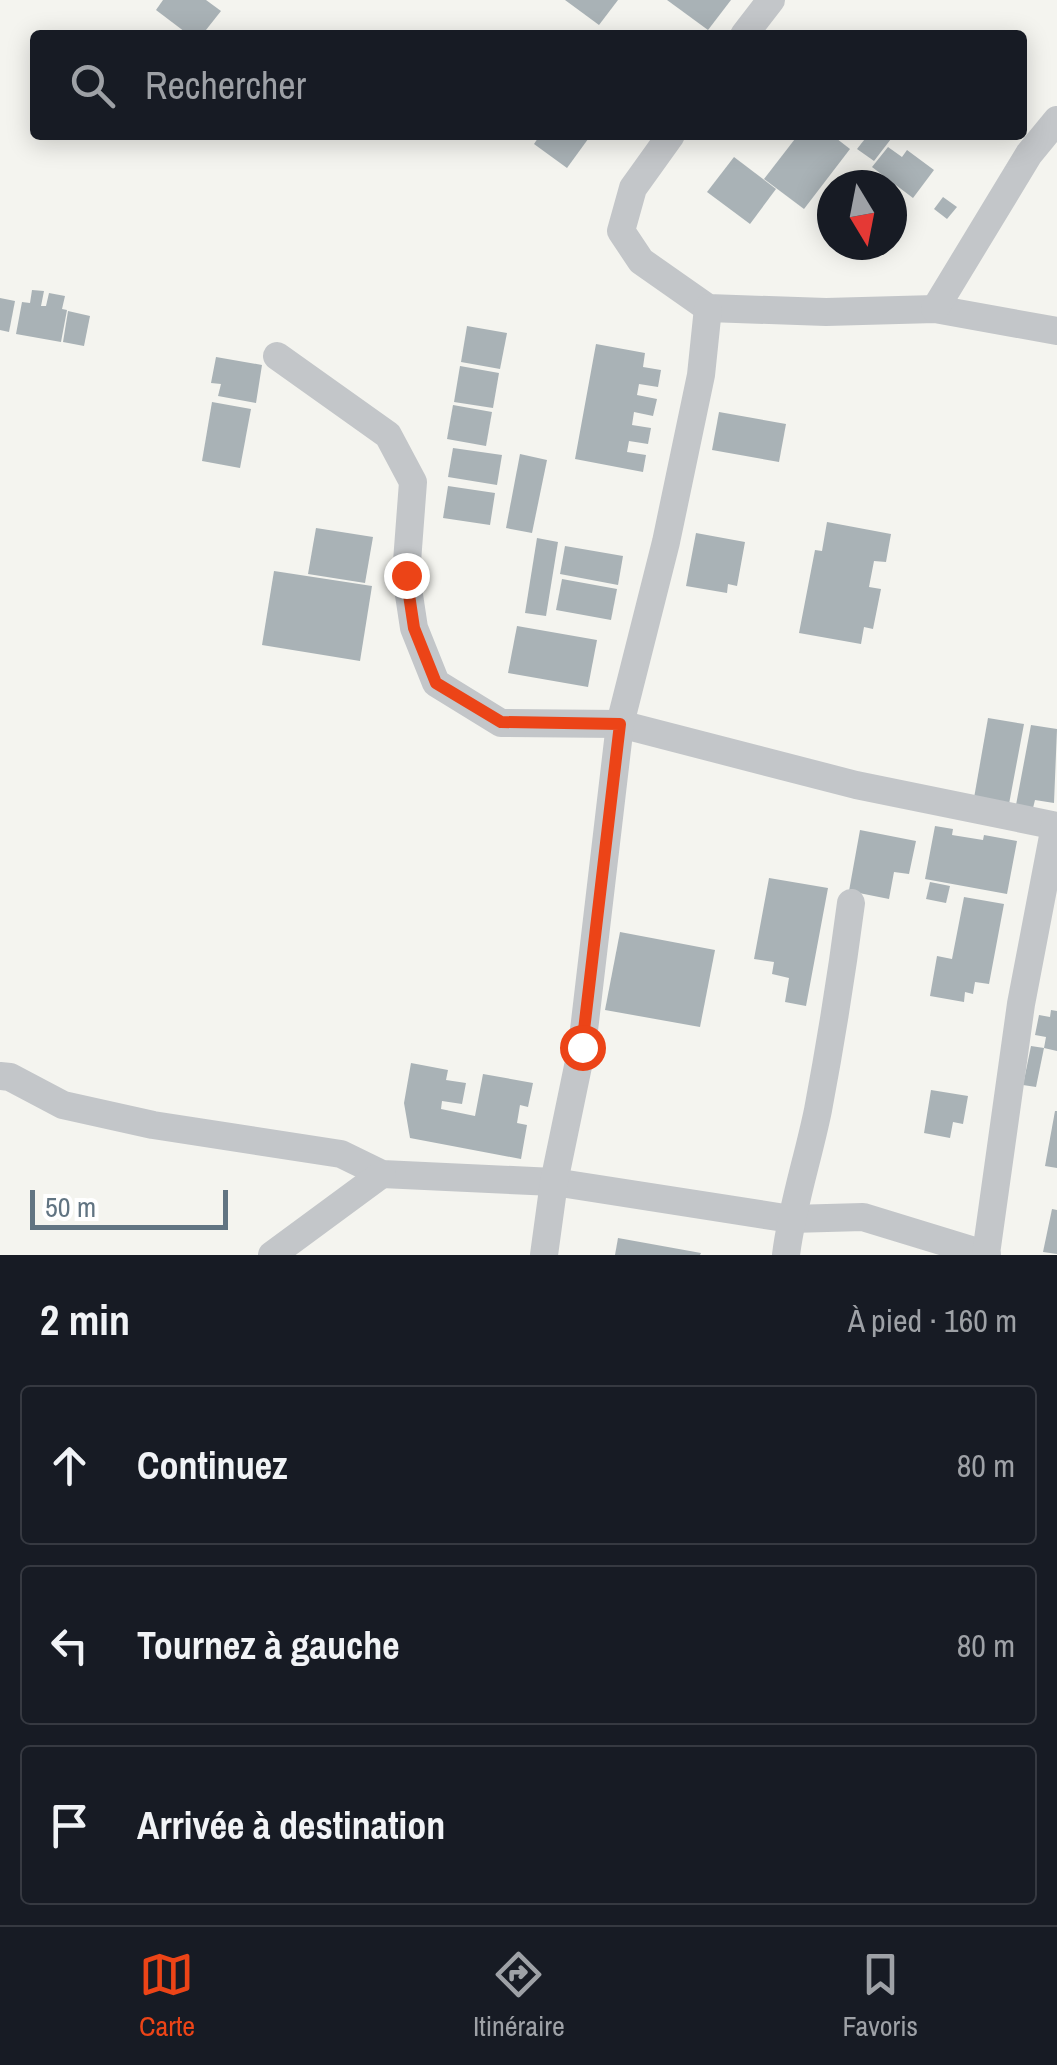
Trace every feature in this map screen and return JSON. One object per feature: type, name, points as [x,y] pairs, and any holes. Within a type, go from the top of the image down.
[{"type":"street","points":[[748,30],[771,0]]},
{"type":"street","points":[[935,309],[1029,154],[1057,120]]},
{"type":"street","points":[[667,140],[632,188],[621,231],[641,261],[708,308],[826,312],[935,309],[1057,331]]},
{"type":"street","points":[[544,1255],[554,1182],[582,1047],[620,724],[674,505],[701,375],[708,308]]},
{"type":"street","points":[[0,1076],[10,1077],[62,1105],[153,1125],[340,1154],[382,1174],[554,1182],[791,1219],[862,1217],[986,1255],[1021,1004],[1056,826],[856,786],[620,724],[501,722],[436,683],[414,628],[406,575],[412,482],[388,435],[277,356]]},
{"type":"street","points":[[786,1255],[840,991],[851,902]]},
{"type":"street","points":[[272,1255],[382,1174]]},
{"type":"building","points":[[163,0],[206,0],[221,11],[206,30],[182,30],[156,10]]},
{"type":"building","points":[[565,0],[618,0],[599,25]]},
{"type":"building","points":[[667,0],[731,0],[708,30]]},
{"type":"building","points":[[537,140],[587,140],[567,168],[534,144]]},
{"type":"building","points":[[794,140],[838,140],[850,149],[834,170],[817,170],[817,192],[804,209],[764,179]]},
{"type":"building","points":[[864,140],[890,140],[874,161],[857,149]]},
{"type":"building","points":[[888,147],[902,157],[907,150],[934,170],[913,198],[907,193],[907,170],[872,167]]},
{"type":"building","points":[[734,157],[776,189],[750,224],[707,192]]},
{"type":"building","points":[[943,197],[957,207],[947,219],[934,209]]},
{"type":"building","points":[[32,290],[44,291],[41,306],[46,306],[49,293],[65,296],[62,309],[67,310],[61,342],[16,334],[22,302],[30,303]]},
{"type":"building","points":[[0,298],[15,301],[9,332],[0,330]]},
{"type":"building","points":[[68,311],[90,316],[84,346],[63,342]]},
{"type":"building","points":[[467,326],[507,333],[500,369],[461,362]]},
{"type":"building","points":[[596,344],[645,353],[643,367],[661,370],[658,387],[639,384],[637,395],[657,399],[653,416],[634,412],[632,425],[651,428],[648,444],[629,441],[627,452],[646,455],[643,472],[575,459]]},
{"type":"building","points":[[216,357],[262,365],[256,403],[218,396],[221,384],[211,383]]},
{"type":"building","points":[[460,366],[499,373],[493,408],[454,402]]},
{"type":"building","points":[[212,402],[251,409],[240,468],[202,461]]},
{"type":"building","points":[[453,405],[492,412],[486,446],[447,439]]},
{"type":"building","points":[[719,412],[786,424],[779,462],[712,450]]},
{"type":"building","points":[[453,448],[502,455],[497,485],[448,477]]},
{"type":"building","points":[[520,454],[547,460],[532,533],[506,528]]},
{"type":"building","points":[[448,486],[495,493],[490,525],[443,518]]},
{"type":"building","points":[[827,522],[891,534],[886,562],[874,561],[869,587],[881,589],[873,629],[864,627],[861,644],[799,633],[815,550],[822,551]]},
{"type":"building","points":[[316,528],[373,537],[365,583],[308,574]]},
{"type":"building","points":[[696,533],[745,542],[737,586],[728,584],[727,593],[686,586]]},
{"type":"building","points":[[537,538],[558,542],[546,616],[525,613]]},
{"type":"building","points":[[565,546],[623,556],[618,585],[560,574]]},
{"type":"building","points":[[274,571],[372,586],[360,661],[262,645]]},
{"type":"building","points":[[562,579],[617,589],[611,620],[556,610]]},
{"type":"building","points":[[517,626],[597,640],[588,687],[508,673]]},
{"type":"building","points":[[988,718],[1024,724],[1009,804],[974,798]]},
{"type":"building","points":[[1031,725],[1057,729],[1054,803],[1035,800],[1033,808],[1016,805]]},
{"type":"building","points":[[935,826],[953,829],[952,835],[1017,841],[1007,894],[925,879]]},
{"type":"building","points":[[860,830],[916,841],[909,874],[894,872],[889,899],[849,891]]},
{"type":"building","points":[[769,878],[828,888],[806,1006],[785,1002],[789,978],[772,974],[774,962],[754,959]]},
{"type":"building","points":[[930,882],[950,886],[946,903],[926,899]]},
{"type":"building","points":[[964,897],[1004,904],[989,984],[975,982],[973,994],[965,992],[964,1002],[930,996],[937,956],[952,959]]},
{"type":"building","points":[[620,932],[715,950],[700,1027],[605,1010]]},
{"type":"building","points":[[1051,1010],[1057,1011],[1057,1051],[1044,1048],[1046,1037],[1035,1035],[1039,1015],[1050,1017]]},
{"type":"building","points":[[1031,1046],[1044,1048],[1036,1087],[1023,1085]]},
{"type":"building","points":[[411,1063],[448,1070],[446,1080],[466,1083],[462,1104],[442,1101],[441,1109],[475,1116],[483,1074],[533,1083],[528,1107],[520,1105],[517,1123],[527,1125],[521,1159],[410,1138],[404,1103]]},
{"type":"building","points":[[931,1090],[968,1096],[963,1124],[953,1122],[950,1138],[924,1133]]},
{"type":"building","points":[[1057,1111],[1057,1168],[1045,1166]]},
{"type":"building","points":[[1052,1209],[1057,1210],[1057,1254],[1043,1252]]},
{"type":"building","points":[[618,1238],[701,1253],[615,1255]]},
{"type":"route","points":[[406,575],[414,628],[436,683],[501,722],[620,724],[582,1047]]}]
